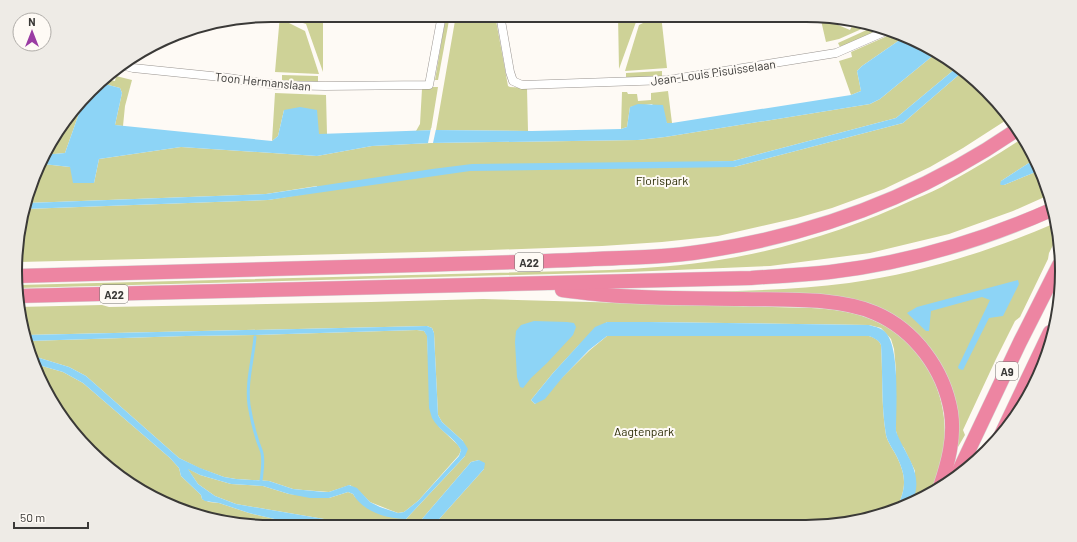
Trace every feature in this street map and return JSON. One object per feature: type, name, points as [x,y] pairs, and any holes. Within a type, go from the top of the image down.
[{"type":"highway","name":"A22","points":[[22,276],[544,261],[658,257],[704,252],[793,234],[888,200],[943,174],[993,146],[1013,133]]},
{"type":"highway","name":"A22","points":[[24,296],[751,278],[828,272],[892,262],[942,250],[1010,227],[1048,211]]},
{"type":"highway","name":"A9","points":[[961,466],[1055,272]]},
{"type":"highway","name":"A22","points":[[514,283],[605,295],[649,298],[754,299],[830,302],[857,307],[875,313],[893,322],[914,339],[929,356],[940,376],[951,413],[952,435],[949,457],[942,479]]},
{"type":"highway","name":"A9","points":[[1014,407],[1044,345]]},
{"type":"street","name":"Toon Hermanslaan","points":[[129,67],[222,77],[277,85],[429,85],[441,22]]},
{"type":"street","name":"Jean-Louis Pisuisselaan","points":[[501,22],[510,72],[513,81],[522,85],[668,80],[836,54],[881,33]]},
{"type":"green space","points":[[279,22],[289,22],[305,31],[319,74],[275,72]]},
{"type":"green space","points":[[300,22],[323,22],[323,72],[306,24]]},
{"type":"green space","points":[[445,22],[449,22],[438,80],[435,80]]},
{"type":"green space","points":[[455,22],[496,22],[508,86],[527,88],[528,131],[436,130]]},
{"type":"green space","points":[[618,22],[636,22],[619,69]]},
{"type":"green space","points":[[645,22],[662,22],[667,68],[625,71],[639,25]]},
{"type":"green space","points":[[822,23],[835,24],[850,30],[852,26],[863,29],[839,39],[826,42]]},
{"type":"green space","points":[[868,30],[872,31],[873,33],[840,47],[838,43]]},
{"type":"green space","points":[[887,36],[899,40],[857,71],[861,91],[851,95],[839,61],[852,57],[851,52]]},
{"type":"green space","name":"Florispark","points":[[933,56],[954,70],[896,118],[733,161],[706,162],[734,167],[903,123],[959,74],[982,95],[1005,121],[930,167],[884,189],[832,208],[797,218],[718,236],[602,246],[23,262],[24,238],[30,209],[268,200],[317,192],[317,186],[266,194],[31,203],[46,164],[70,167],[94,183],[99,159],[181,147],[317,156],[372,146],[431,143],[638,140],[870,104],[880,99]]},
{"type":"green space","points":[[662,71],[662,76],[626,79],[626,73]]},
{"type":"green space","points":[[282,75],[318,76],[318,82],[282,80]]},
{"type":"green space","points":[[116,76],[132,80],[125,106],[123,126],[115,125],[122,93],[120,88],[107,84],[111,80],[115,81]]},
{"type":"green space","points":[[431,87],[438,87],[431,130],[416,131],[420,124],[422,89],[429,89]]},
{"type":"green space","points":[[668,91],[672,123],[667,123],[652,104],[630,107],[627,127],[621,129],[622,92],[637,94],[638,101],[651,100],[651,93]]},
{"type":"green space","points":[[275,93],[326,95],[327,134],[319,134],[284,110],[278,136],[272,141]]},
{"type":"green space","points":[[80,112],[65,153],[51,154],[55,146]]},
{"type":"green space","points":[[1018,141],[1030,162],[1001,181],[1004,185],[1034,172],[1044,197],[1013,211],[949,234],[870,253],[770,266],[629,272],[23,288],[23,285],[610,270],[705,262],[795,244],[844,228],[942,187]]},
{"type":"green space","points":[[1051,225],[1053,244],[1048,259],[1020,317],[1015,321],[996,359],[963,430],[965,435],[958,447],[958,436],[950,388],[882,311],[684,293],[808,287],[875,279],[902,274],[953,260],[1003,244]]},
{"type":"green space","name":"Aagtenpark","points":[[483,299],[811,308],[831,309],[860,315],[887,327],[903,339],[917,353],[928,369],[942,405],[945,425],[944,445],[938,478],[936,483],[914,495],[915,471],[904,448],[899,442],[896,431],[896,370],[894,349],[891,339],[881,328],[869,325],[607,322],[578,346],[553,373],[531,400],[535,404],[590,350],[607,336],[869,336],[876,339],[881,345],[884,424],[886,435],[900,464],[904,477],[902,496],[900,502],[870,512],[855,515],[839,518],[806,520],[438,520],[484,469],[479,460],[471,462],[421,520],[330,520],[236,504],[215,496],[198,484],[187,468],[200,475],[231,484],[263,486],[289,494],[329,498],[348,492],[353,494],[355,497],[406,519],[465,456],[463,441],[442,422],[438,415],[434,333],[432,328],[427,326],[30,335],[25,307],[102,305],[109,307]]},
{"type":"green space","points":[[424,331],[427,335],[429,377],[439,427],[458,445],[461,450],[459,455],[418,501],[404,512],[398,513],[370,502],[350,485],[329,492],[293,489],[269,481],[224,477],[199,468],[179,458],[86,376],[69,367],[38,357],[32,341]]},
{"type":"green space","points":[[41,366],[63,372],[83,383],[170,458],[179,468],[181,476],[201,495],[202,499],[279,520],[238,518],[207,512],[191,507],[146,487],[119,469],[95,447],[73,423],[55,396]]},
{"type":"water","points":[[899,40],[933,56],[880,99],[870,104],[665,137],[638,140],[431,143],[372,146],[317,156],[181,147],[99,159],[94,183],[73,183],[70,167],[46,164],[51,154],[65,153],[80,112],[107,84],[120,88],[122,93],[115,125],[272,141],[278,136],[284,110],[300,107],[317,110],[319,134],[435,130],[532,131],[621,129],[627,127],[630,107],[638,104],[663,105],[667,123],[672,123],[851,95],[861,91],[857,71]]},
{"type":"water","points":[[954,70],[959,74],[903,123],[734,167],[470,171],[268,200],[30,209],[31,203],[266,194],[472,164],[733,161],[896,118]]},
{"type":"water","points":[[1030,162],[1034,172],[1004,185],[1000,184],[1001,181]]},
{"type":"water","points":[[1018,280],[1019,284],[1003,316],[989,318],[963,370],[959,369],[958,367],[990,300],[982,297],[931,311],[929,331],[926,331],[907,313],[917,307]]},
{"type":"water","points":[[534,321],[574,323],[576,327],[573,335],[523,388],[520,387],[517,377],[515,342],[516,331],[521,325]]},
{"type":"water","points":[[607,322],[649,322],[869,325],[883,330],[890,341],[895,365],[897,394],[896,431],[913,466],[916,481],[915,495],[900,502],[902,496],[904,477],[897,457],[886,435],[884,424],[881,345],[876,339],[869,336],[607,336],[589,350],[562,378],[545,399],[535,404],[531,400],[553,373],[595,327]]},
{"type":"water","points":[[427,326],[432,328],[434,333],[438,415],[442,422],[463,441],[468,449],[465,456],[406,519],[392,518],[369,510],[357,500],[353,494],[348,492],[329,498],[310,498],[289,494],[263,486],[231,484],[200,475],[188,469],[198,484],[215,496],[236,504],[330,520],[279,520],[249,513],[202,499],[201,495],[181,476],[179,468],[170,458],[83,383],[63,372],[41,366],[38,357],[69,367],[86,376],[179,458],[200,468],[224,477],[269,481],[293,489],[329,492],[349,485],[357,488],[370,502],[398,513],[404,512],[418,501],[459,456],[461,450],[454,441],[438,427],[429,408],[427,336],[424,331],[32,341],[30,335]]},
{"type":"water","points":[[479,460],[485,463],[484,469],[438,520],[421,520],[471,462]]},
{"type":"pier","points":[[431,128],[436,129],[433,143],[428,143]]},
{"type":"waterway","points":[[255,337],[248,396],[253,424],[263,457],[261,481]]}]
